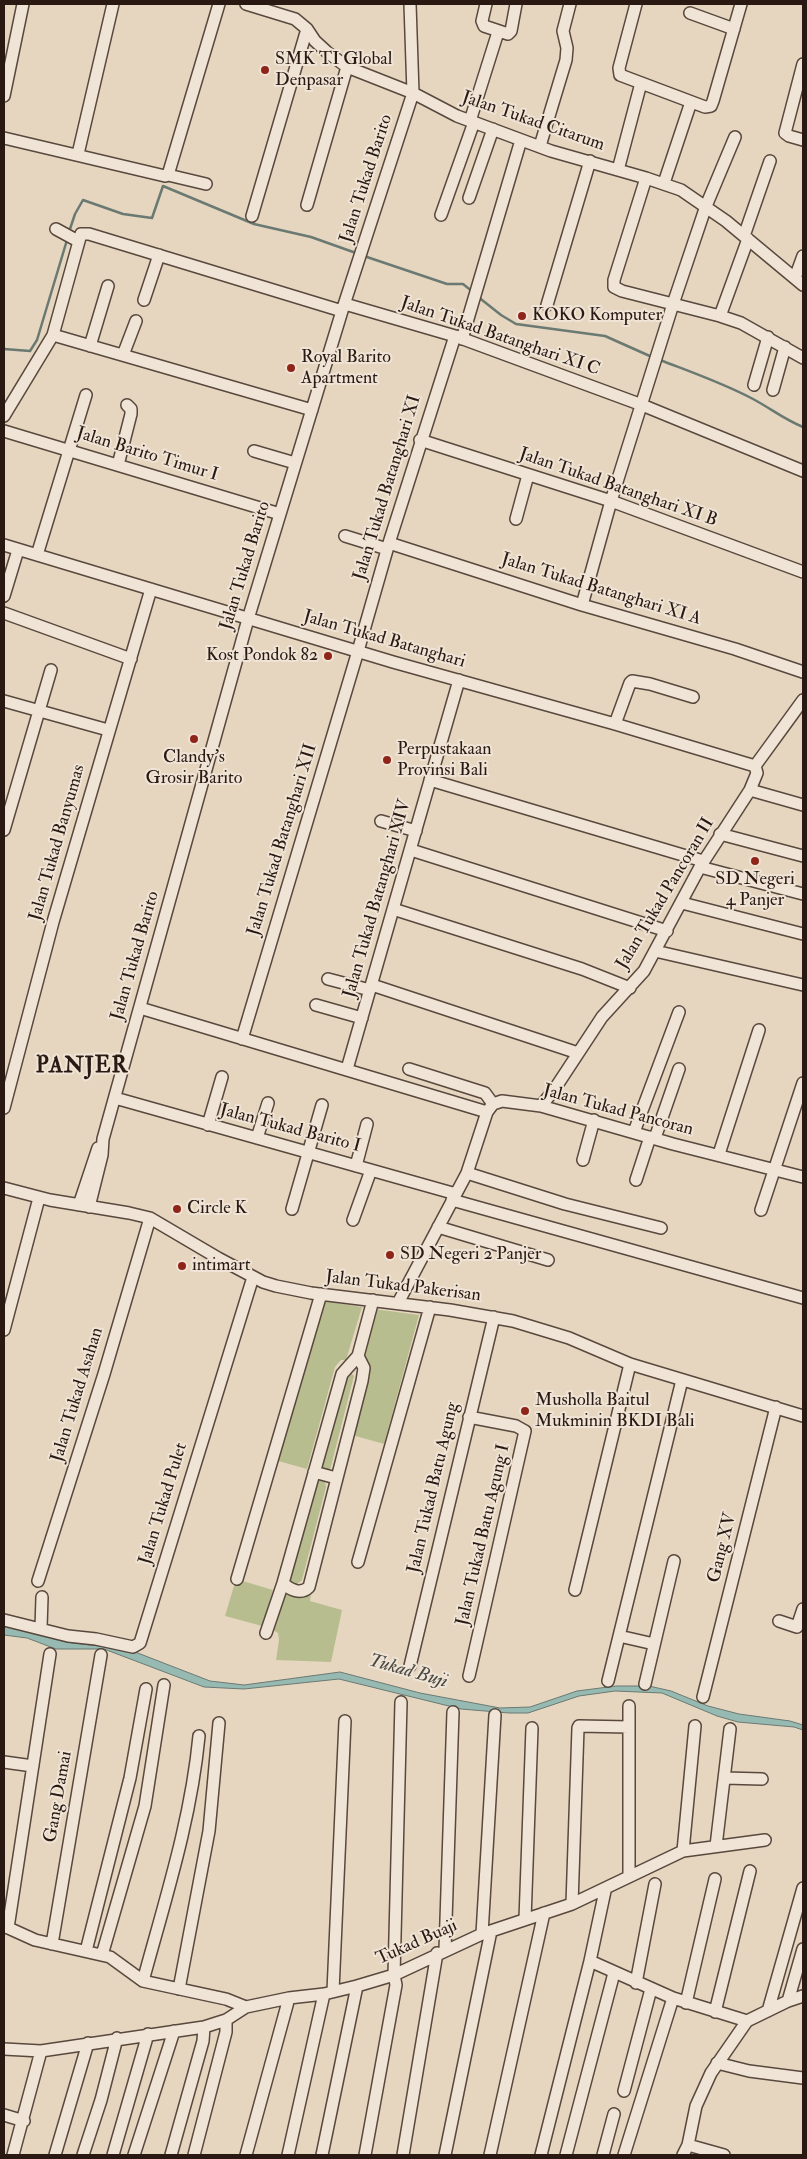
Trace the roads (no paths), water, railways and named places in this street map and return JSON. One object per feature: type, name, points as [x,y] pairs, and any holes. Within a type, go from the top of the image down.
[{"type":"street","points":[[4,96],[23,4]]},
{"type":"street","points":[[78,154],[113,4]]},
{"type":"street","points":[[168,175],[218,4]]},
{"type":"street","name":"Jalan Tukad Citarum","points":[[246,4],[295,20],[307,29],[320,46],[347,67],[413,93],[457,116],[521,140],[664,183],[681,190],[706,206],[799,281]]},
{"type":"street","name":"Jalan Tukad Barito","points":[[84,1206],[102,1155],[103,1139],[114,1098],[248,619],[295,463],[413,93],[410,4]]},
{"type":"street","points":[[486,4],[482,24],[498,32],[508,34],[516,4]]},
{"type":"street","points":[[540,146],[566,60],[567,48],[563,31],[570,4]]},
{"type":"street","points":[[636,4],[619,72],[620,75],[706,107],[711,106],[741,4]]},
{"type":"street","points":[[690,13],[734,29]]},
{"type":"street","points":[[252,216],[307,29]]},
{"type":"street","points":[[441,215],[472,121],[498,32]]},
{"type":"street","points":[[803,64],[785,133],[803,140]]},
{"type":"street","points":[[308,205],[347,67]]},
{"type":"street","points":[[618,170],[641,83]]},
{"type":"street","points":[[664,183],[691,102]]},
{"type":"street","points":[[469,198],[493,129]]},
{"type":"street","points":[[582,605],[611,500],[673,304],[706,206],[735,137]]},
{"type":"street","points":[[4,138],[206,184]]},
{"type":"street","name":"Jalan Tukad Batanghari XI","points":[[358,651],[420,440],[475,298],[521,140]]},
{"type":"street","points":[[547,305],[590,161]]},
{"type":"street","points":[[720,316],[770,161]]},
{"type":"street","points":[[646,178],[613,285],[622,291],[741,323],[803,358]]},
{"type":"street","name":"Jalan Tukad Batanghari XI C","points":[[53,335],[70,235],[89,234],[459,338],[642,405],[803,471]]},
{"type":"street","points":[[144,300],[159,255]]},
{"type":"street","points":[[799,281],[803,256]]},
{"type":"street","points":[[90,346],[108,286]]},
{"type":"street","points":[[123,355],[136,321]]},
{"type":"street","points":[[4,416],[53,335],[312,410]]},
{"type":"street","points":[[754,385],[768,337]]},
{"type":"street","points":[[773,390],[786,347]]},
{"type":"street","points":[[37,555],[86,395]]},
{"type":"street","points":[[118,465],[131,414],[127,405]]},
{"type":"street","name":"Jalan Barito Timur I","points":[[4,431],[280,514]]},
{"type":"street","name":"Jalan Tukad Batanghari XI B","points":[[420,440],[611,500],[803,572]]},
{"type":"street","points":[[254,451],[295,463]]},
{"type":"street","points":[[516,519],[528,475]]},
{"type":"street","name":"Jalan Tukad Batanghari XI A","points":[[345,536],[388,546],[582,605],[707,640],[803,672]]},
{"type":"street","name":"Jalan Tukad Batanghari","points":[[4,546],[755,766]]},
{"type":"street","points":[[4,596],[18,550]]},
{"type":"street","name":"Jalan Tukad Banyumas","points":[[4,1108],[53,922],[84,820],[108,730],[151,590]]},
{"type":"street","points":[[4,613],[131,659]]},
{"type":"street","name":"Jalan Tukad Batanghari XII","points":[[242,1039],[358,651]]},
{"type":"street","points":[[4,830],[51,670]]},
{"type":"street","name":"Jalan Tukad Batanghari XIV","points":[[348,1069],[459,680]]},
{"type":"street","points":[[615,724],[632,681],[650,684],[693,697]]},
{"type":"street","points":[[755,766],[803,700]]},
{"type":"street","points":[[4,701],[108,730]]},
{"type":"street","name":"Jalan Tukad Pancoran II","points":[[541,1106],[602,1017],[644,971],[702,864],[750,790],[757,773],[755,766]]},
{"type":"street","points":[[430,780],[803,894]]},
{"type":"street","points":[[750,790],[803,805]]},
{"type":"street","points":[[381,821],[416,831]]},
{"type":"street","points":[[720,834],[803,856]]},
{"type":"street","points":[[411,850],[667,931]]},
{"type":"street","points":[[682,903],[803,934]]},
{"type":"street","points":[[393,909],[540,955],[630,988]]},
{"type":"street","points":[[655,951],[803,985]]},
{"type":"street","points":[[328,979],[371,988],[578,1053]]},
{"type":"street","points":[[316,1005],[362,1018]]},
{"type":"street","name":"Jalan Tukad Pancoran","points":[[140,1008],[242,1039],[490,1108],[502,1101],[541,1106],[653,1138],[803,1177]]},
{"type":"street","points":[[634,1132],[679,1012]]},
{"type":"street","points":[[719,1154],[759,1030]]},
{"type":"street","points":[[400,1299],[467,1173],[490,1108],[485,1093],[409,1069]]},
{"type":"street","points":[[636,1180],[679,1069]]},
{"type":"street","points":[[208,1125],[222,1077]]},
{"type":"street","points":[[761,1210],[773,1168],[803,1083]]},
{"type":"street","name":"Jalan Tukad Barito I","points":[[114,1098],[371,1170],[454,1197],[803,1298]]},
{"type":"street","points":[[257,1138],[268,1103]]},
{"type":"street","points":[[292,1209],[322,1105]]},
{"type":"street","points":[[583,1160],[594,1120]]},
{"type":"street","points":[[356,1166],[368,1124]]},
{"type":"street","points":[[354,1220],[371,1170]]},
{"type":"street","points":[[467,1173],[565,1204],[661,1228]]},
{"type":"street","name":"Jalan Tukad Pakerisan","points":[[4,1188],[39,1198],[150,1218],[263,1282],[292,1290],[321,1294],[374,1300],[400,1299],[430,1307],[494,1317],[569,1338],[630,1364],[803,1416]]},
{"type":"street","points":[[4,1330],[39,1198]]},
{"type":"street","name":"Jalan Tukad Asahan","points":[[38,1581],[104,1374],[150,1218]]},
{"type":"street","points":[[438,1227],[548,1260]]},
{"type":"street","name":"Jalan Tukad Pulet","points":[[4,1620],[68,1636],[96,1639],[132,1648],[140,1643],[253,1276]]},
{"type":"street","points":[[237,1579],[321,1294]]},
{"type":"street","points":[[266,1633],[283,1583],[342,1374],[358,1356],[374,1300]]},
{"type":"street","points":[[358,1562],[430,1307]]},
{"type":"street","name":"Jalan Tukad Batu Agung","points":[[410,1666],[494,1317]]},
{"type":"street","points":[[283,1583],[295,1591],[302,1592],[309,1587],[362,1380],[364,1368],[358,1356]]},
{"type":"street","points":[[575,1590],[630,1364]]},
{"type":"street","points":[[608,1681],[682,1380]]},
{"type":"street","name":"Gang XV","points":[[703,1697],[776,1407]]},
{"type":"street","name":"Jalan Tukad Batu Agung I","points":[[469,1417],[522,1428],[525,1431],[469,1676]]},
{"type":"street","points":[[314,1472],[336,1478]]},
{"type":"street","points":[[645,1684],[674,1561]]},
{"type":"street","points":[[41,1628],[42,1597]]},
{"type":"street","points":[[779,1622],[797,1627],[803,1609]]},
{"type":"street","points":[[619,1636],[654,1644]]},
{"type":"street","points":[[50,1654],[6,1927],[35,1940],[86,1951],[115,1960],[143,1981],[226,1998],[246,2007]]},
{"type":"street","name":"Gang Damai","points":[[52,1944],[101,1655]]},
{"type":"street","points":[[102,1955],[145,1806],[164,1685]]},
{"type":"street","points":[[86,1951],[130,1778],[146,1689]]},
{"type":"street","points":[[366,2155],[395,2001],[396,1985],[394,1975],[402,1702]]},
{"type":"street","points":[[629,1876],[630,1706]]},
{"type":"street","points":[[403,2155],[441,1952],[453,1712]]},
{"type":"street","points":[[445,2155],[486,1933],[495,1715]]},
{"type":"street","points":[[288,2155],[328,1992],[345,1721]]},
{"type":"street","points":[[179,1989],[209,1831],[219,1723]]},
{"type":"street","points":[[572,1904],[578,1728],[589,1725],[629,1727]]},
{"type":"street","points":[[683,1851],[695,1726]]},
{"type":"street","points":[[525,1919],[532,1728]]},
{"type":"street","points":[[716,1846],[730,1729]]},
{"type":"street","points":[[143,1981],[178,1856],[193,1787],[199,1736]]},
{"type":"street","points":[[4,1762],[33,1766]]},
{"type":"street","points":[[725,1778],[762,1779]]},
{"type":"street","name":"Tukad Buaji","points":[[4,2049],[41,2051],[117,2038],[204,2027],[226,2020],[246,2007],[357,1986],[394,1975],[486,1933],[605,1891],[629,1876],[683,1851],[765,1840]]},
{"type":"street","points":[[715,2012],[750,1872]]},
{"type":"street","points":[[686,2003],[715,1879]]},
{"type":"street","points":[[636,1983],[655,1884]]},
{"type":"street","points":[[768,2012],[803,1888]]},
{"type":"street","points":[[541,2155],[590,1961],[605,1891]]},
{"type":"street","points":[[490,2155],[544,1913]]},
{"type":"street","points":[[788,2001],[803,1949]]},
{"type":"street","points":[[590,1961],[636,1983],[686,2003],[747,2021]]},
{"type":"street","points":[[566,2155],[614,1973]]},
{"type":"street","points":[[322,2155],[357,1986]]},
{"type":"street","points":[[624,2091],[652,1989]]},
{"type":"street","points":[[682,2155],[688,2145],[696,2106],[717,2063],[747,2021],[788,2001],[803,1996]]},
{"type":"street","points":[[246,2155],[289,1998]]},
{"type":"street","points":[[624,2155],[673,1998]]},
{"type":"street","points":[[194,2155],[226,2032],[226,2020]]},
{"type":"street","points":[[172,2155],[203,2041],[204,2027]]},
{"type":"street","points":[[134,2155],[174,2031]]},
{"type":"street","points":[[113,2155],[148,2034]]},
{"type":"street","points":[[83,2155],[101,2100],[117,2038]]},
{"type":"street","points":[[55,2155],[88,2043]]},
{"type":"street","points":[[14,2155],[41,2051]]},
{"type":"street","points":[[717,2063],[749,2071],[803,2078]]},
{"type":"street","points":[[603,2155],[614,2114]]},
{"type":"street","points":[[4,2115],[24,2121]]},
{"type":"street","points":[[688,2145],[724,2155]]},
{"type":"water","points":[[4,1626],[22,1627],[67,1642],[130,1650],[210,1681],[244,1685],[340,1672],[420,1693],[500,1708],[530,1707],[577,1691],[616,1686],[649,1686],[671,1691],[708,1706],[739,1714],[790,1721],[803,1725],[803,1730],[794,1727],[738,1722],[717,1716],[662,1693],[615,1691],[579,1696],[528,1713],[509,1713],[461,1709],[339,1679],[244,1689],[204,1687],[104,1649],[56,1649],[27,1638],[4,1635]]},
{"type":"waterway","points":[[69,232],[75,214],[83,200],[123,214],[152,218],[163,186],[254,224],[311,237],[356,253]]},
{"type":"waterway","points":[[4,349],[30,351],[37,340],[67,240]]},
{"type":"waterway","points":[[364,256],[447,284],[463,284],[473,292]]},
{"type":"waterway","points":[[477,296],[516,324],[605,336],[652,357]]},
{"type":"waterway","points":[[660,360],[742,393],[803,427]]},
{"type":"place","name":"SMK TI Global Denpasar","points":[[265,70]]},
{"type":"place","name":"KOKO Komputer","points":[[522,316]]},
{"type":"place","name":"Royal Barito Apartment","points":[[291,368]]},
{"type":"place","name":"Kost Pondok 82","points":[[328,656]]},
{"type":"place","name":"Clandy's Grosir Barito","points":[[194,739]]},
{"type":"place","name":"Perpustakaan Provinsi Bali","points":[[387,760]]},
{"type":"place","name":"SD Negeri 4 Panjer","points":[[755,861]]},
{"type":"place","name":"Circle K","points":[[177,1209]]},
{"type":"place","name":"SD Negeri 2 Panjer","points":[[390,1255]]},
{"type":"place","name":"intimart","points":[[182,1266]]},
{"type":"place","name":"Musholla Baitul Mukminin BKDI Bali","points":[[525,1411]]},
{"type":"district","name":"PANJER","points":[[82,1067]]},
{"type":"water label","name":"Tukad Buji","points":[[408,1672]]}]
